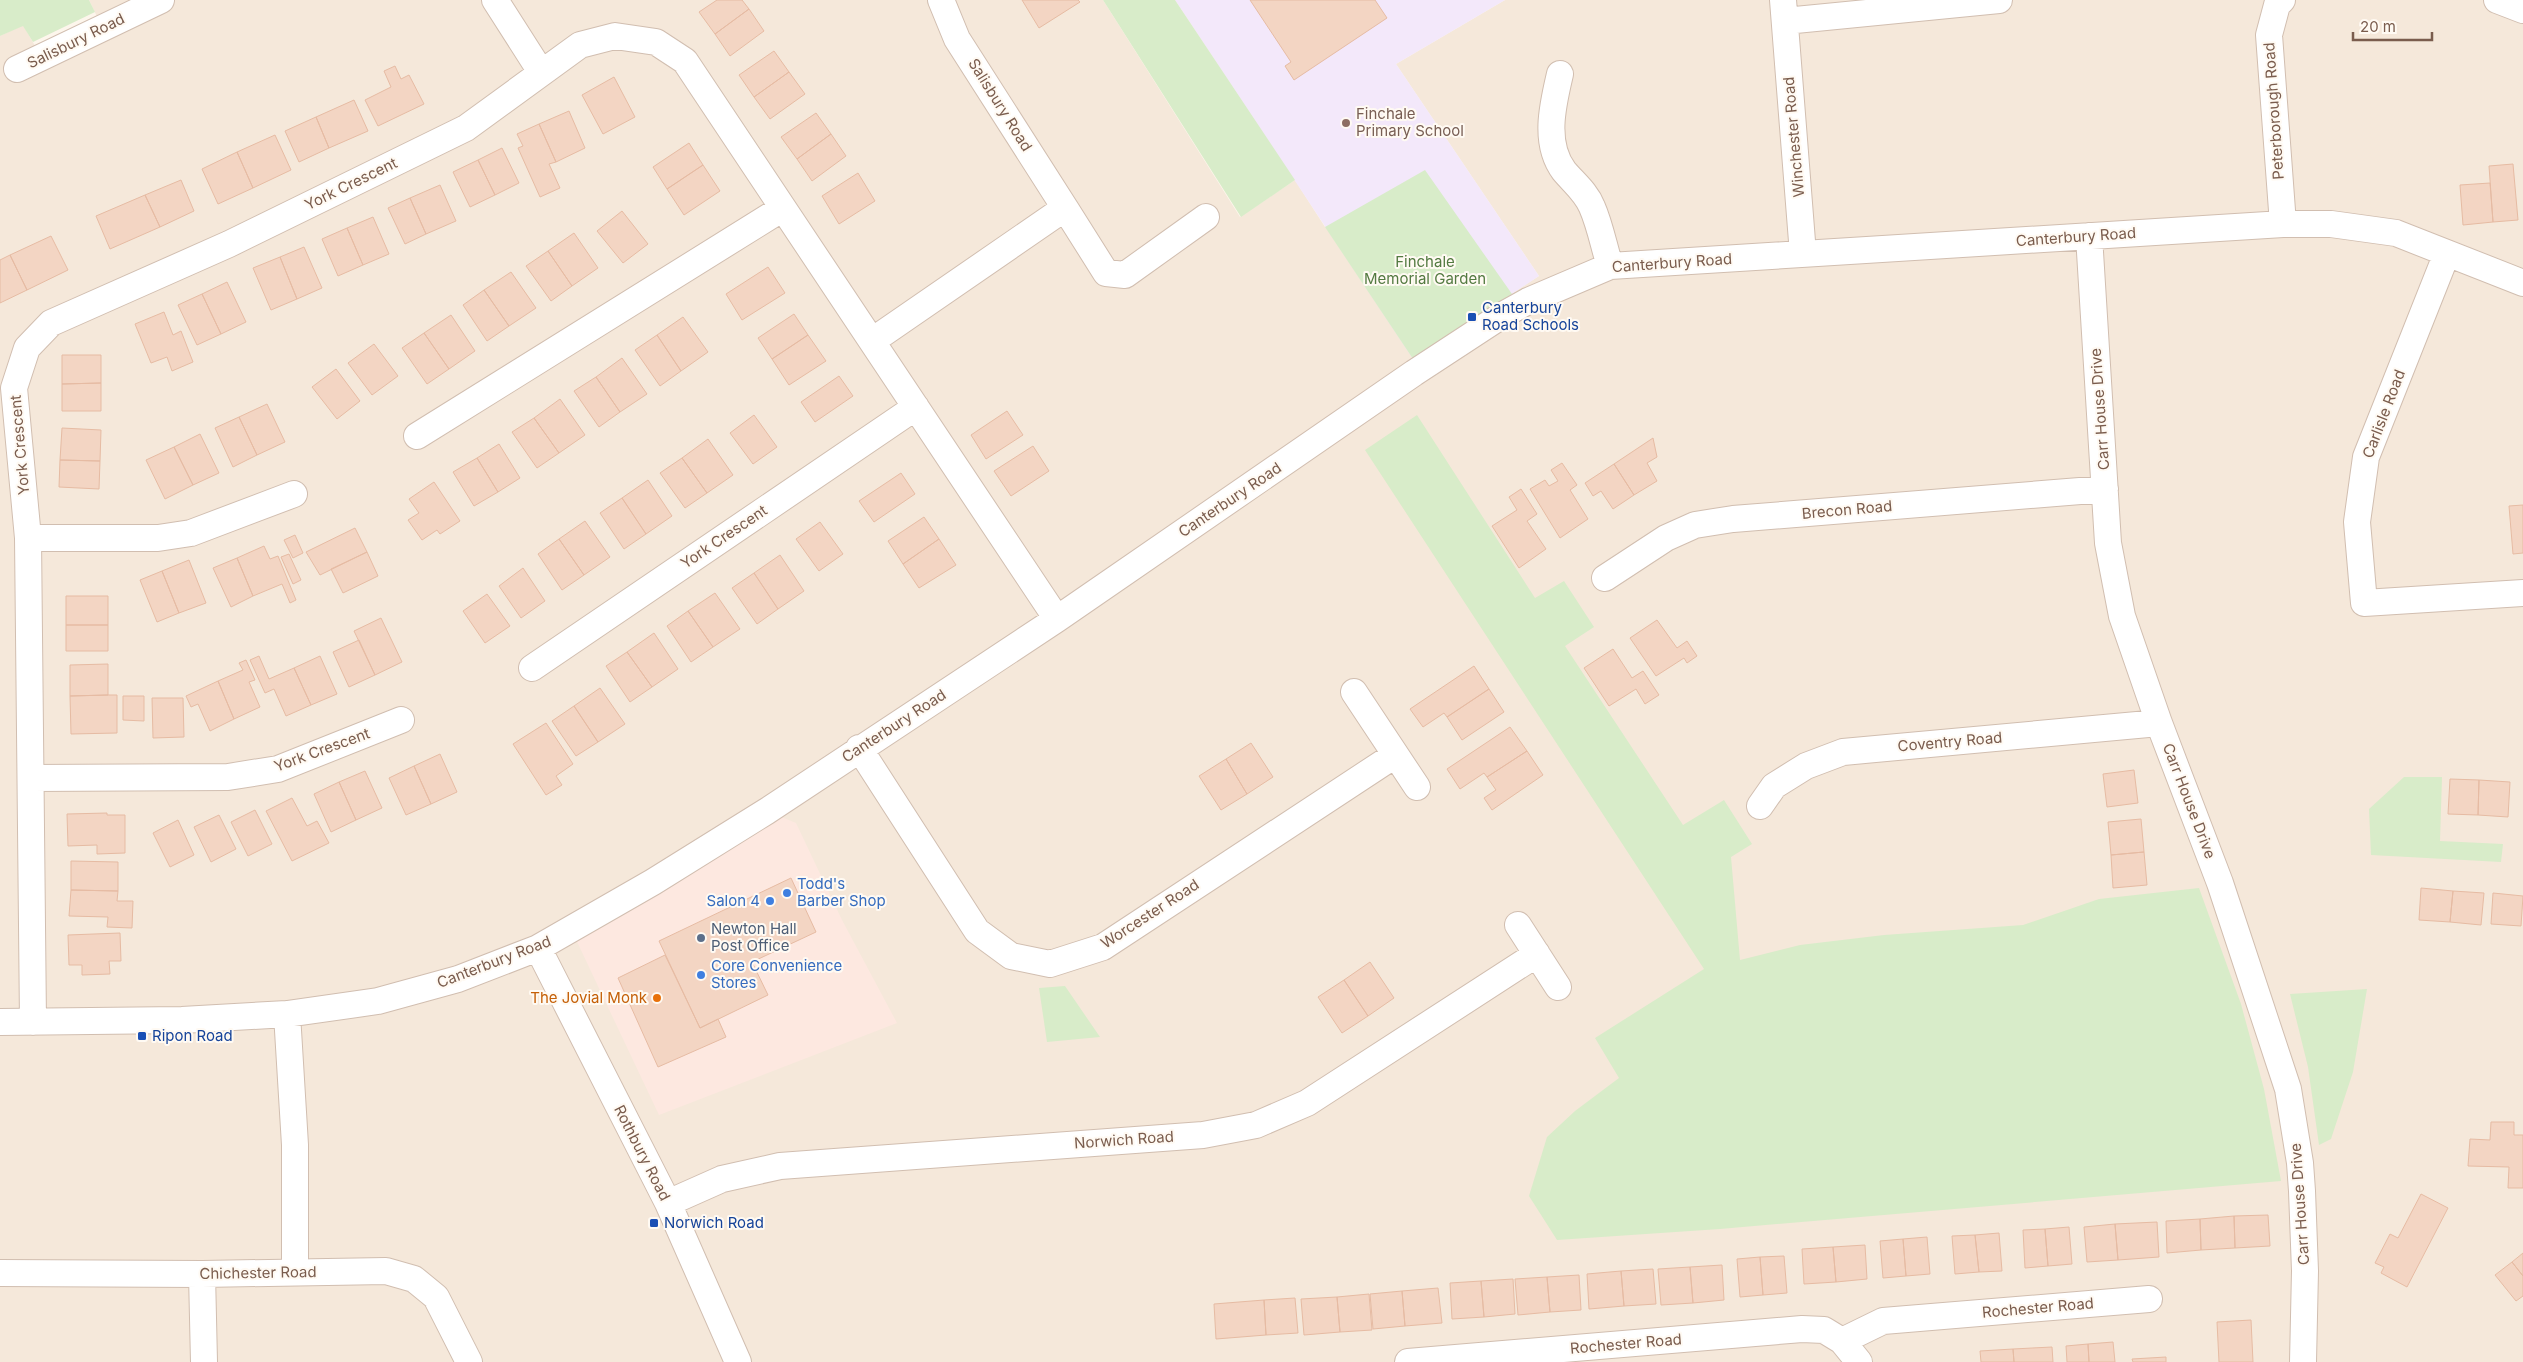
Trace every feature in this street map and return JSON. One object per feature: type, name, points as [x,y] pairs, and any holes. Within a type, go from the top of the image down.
[{"type":"street","name":"Salisbury Road","points":[[17,69],[161,0]]},
{"type":"street","points":[[495,0],[541,72]]},
{"type":"street","name":"Salisbury Road","points":[[941,0],[957,39],[1106,273],[1125,275],[1206,217]]},
{"type":"street","name":"Winchester Road","points":[[1803,254],[1784,10],[1999,0]]},
{"type":"street","name":"Peterborough Road","points":[[2282,0],[2277,5],[2269,35],[2283,224]]},
{"type":"street","points":[[2497,0],[2523,10]]},
{"type":"street","name":"York Crescent","points":[[33,1022],[28,538],[14,388],[27,348],[51,323],[229,244],[466,128],[580,45],[616,36],[656,42],[685,61],[1057,618]]},
{"type":"street","points":[[1560,74],[1551,113],[1554,148],[1563,170],[1583,189],[1593,208],[1610,266]]},
{"type":"street","points":[[417,436],[783,208]]},
{"type":"street","points":[[872,341],[1065,208]]},
{"type":"street","name":"Canterbury Road","points":[[0,1022],[182,1020],[287,1014],[378,1001],[458,979],[538,948],[653,882],[759,816],[1057,618],[1414,373],[1501,316],[1528,301],[1610,266],[2283,224],[2331,224],[2396,233],[2523,283]]},
{"type":"street","name":"Carr House Drive","points":[[2089,236],[2108,543],[2122,616],[2159,723],[2220,883],[2288,1089],[2302,1182],[2305,1270],[2303,1362]]},
{"type":"street","name":"Carlisle Road","points":[[2446,253],[2366,457],[2357,522],[2364,603],[2523,593]]},
{"type":"street","name":"York Crescent","points":[[532,668],[916,407]]},
{"type":"street","name":"Brecon Road","points":[[1605,578],[1666,538],[1695,525],[1743,518],[2105,489]]},
{"type":"street","points":[[28,538],[158,538],[191,533],[294,494]]},
{"type":"street","points":[[1354,692],[1417,787]]},
{"type":"street","name":"York Crescent","points":[[31,778],[236,775],[278,769],[401,720]]},
{"type":"street","name":"Coventry Road","points":[[1760,806],[1774,786],[1806,766],[1843,752],[2159,723]]},
{"type":"street","name":"Worcester Road","points":[[859,748],[977,931],[1011,956],[1050,964],[1102,947],[1395,755]]},
{"type":"street","points":[[1518,925],[1558,987]]},
{"type":"street","name":"Rothbury Road","points":[[538,948],[668,1203],[738,1362]]},
{"type":"street","name":"Norwich Road","points":[[668,1203],[722,1180],[780,1166],[1203,1135],[1256,1125],[1307,1103],[1537,954]]},
{"type":"street","points":[[287,1014],[295,1145],[295,1272]]},
{"type":"street","name":"Chichester Road","points":[[0,1272],[202,1274],[386,1271],[414,1279],[436,1297],[469,1362]]},
{"type":"street","points":[[202,1274],[204,1362]]},
{"type":"street","name":"Rochester Road","points":[[1842,1341],[1883,1321],[2149,1299]]},
{"type":"street","name":"Rochester Road","points":[[1408,1362],[1802,1329],[1824,1330],[1842,1341],[1859,1362]]},
{"type":"shaded area","points":[[89,0],[1103,0],[1240,217],[1295,180],[1325,227],[1505,298],[1539,276],[1396,64],[1505,0],[2523,0],[2523,1362],[0,1362],[0,36],[23,25],[42,58],[103,29]]},
{"type":"shaded area","name":"Finchale Primary School","points":[[1175,0],[1505,0],[1396,64],[1539,276],[1413,359]]},
{"type":"shaded area","points":[[767,811],[796,823],[842,920],[897,1023],[659,1115],[571,929]]},
{"type":"green space","points":[[0,0],[89,0],[95,12],[33,42],[23,26],[0,36]]},
{"type":"green space","points":[[1103,0],[1175,0],[1295,180],[1241,217]]},
{"type":"green space","name":"Finchale Memorial Garden","points":[[1425,170],[1512,294],[1413,359],[1325,227]]},
{"type":"green space","points":[[1417,415],[1535,598],[1564,581],[1594,627],[1565,646],[1683,825],[1724,800],[1752,844],[1731,857],[1740,960],[1800,945],[1884,935],[2023,925],[2099,899],[2199,888],[2241,1004],[2264,1089],[2281,1181],[1720,1229],[1557,1240],[1529,1196],[1547,1137],[1575,1111],[1619,1078],[1595,1038],[1704,969],[1365,450]]},
{"type":"green space","points":[[2404,777],[2442,777],[2440,841],[2503,844],[2501,862],[2371,855],[2369,809]]},
{"type":"green space","points":[[1065,986],[1100,1037],[1047,1042],[1039,988]]},
{"type":"green space","points":[[2367,989],[2353,1072],[2331,1139],[2319,1145],[2308,1067],[2290,994]]},
{"type":"building","points":[[717,0],[742,0],[749,9],[715,34],[699,12]]},
{"type":"building","points":[[1022,0],[1078,0],[1080,2],[1039,28]]},
{"type":"building","points":[[1250,0],[1375,0],[1387,18],[1294,80],[1285,66],[1291,62]]},
{"type":"building","points":[[749,9],[764,31],[730,56],[715,34]]},
{"type":"building","points":[[774,51],[789,72],[754,97],[739,75]]},
{"type":"building","points":[[395,66],[401,79],[409,75],[424,104],[378,126],[365,100],[391,87],[384,71]]},
{"type":"building","points":[[789,72],[805,94],[770,119],[754,97]]},
{"type":"building","points":[[614,77],[635,117],[603,134],[582,95]]},
{"type":"building","points":[[354,100],[368,131],[329,148],[316,117]]},
{"type":"building","points":[[569,111],[585,148],[556,162],[539,124]]},
{"type":"building","points":[[816,113],[831,134],[797,159],[781,137]]},
{"type":"building","points":[[316,117],[329,148],[299,162],[285,131]]},
{"type":"building","points":[[539,124],[556,162],[549,164],[560,188],[540,197],[518,148],[523,146],[517,134]]},
{"type":"building","points":[[831,134],[846,156],[812,181],[797,159]]},
{"type":"building","points":[[275,135],[291,170],[253,188],[237,152]]},
{"type":"building","points":[[689,143],[703,165],[667,189],[653,167]]},
{"type":"building","points":[[502,148],[519,183],[495,195],[478,160]]},
{"type":"building","points":[[237,152],[253,188],[218,204],[202,169]]},
{"type":"building","points":[[478,160],[495,195],[470,207],[453,172]]},
{"type":"building","points":[[2513,164],[2518,220],[2493,222],[2489,166]]},
{"type":"building","points":[[703,165],[720,191],[684,215],[667,189]]},
{"type":"building","points":[[858,173],[875,201],[839,224],[822,196]]},
{"type":"building","points":[[181,180],[194,211],[160,227],[145,195]]},
{"type":"building","points":[[2490,183],[2493,222],[2463,225],[2460,185]]},
{"type":"building","points":[[440,185],[456,221],[426,234],[410,198]]},
{"type":"building","points":[[145,195],[160,227],[110,249],[96,216]]},
{"type":"building","points":[[410,198],[426,234],[405,244],[388,208]]},
{"type":"building","points":[[622,211],[648,244],[623,263],[597,231]]},
{"type":"building","points":[[373,217],[389,254],[363,265],[347,228]]},
{"type":"building","points":[[347,228],[363,265],[338,276],[322,239]]},
{"type":"building","points":[[574,233],[598,268],[572,286],[548,251]]},
{"type":"building","points":[[51,236],[68,270],[27,290],[10,255]]},
{"type":"building","points":[[304,247],[322,288],[297,299],[280,257]]},
{"type":"building","points":[[548,251],[572,286],[551,301],[526,266]]},
{"type":"building","points":[[10,255],[27,290],[0,303],[0,260]]},
{"type":"building","points":[[280,257],[297,299],[271,310],[253,268]]},
{"type":"building","points":[[768,267],[785,293],[742,320],[726,294]]},
{"type":"building","points":[[511,272],[536,308],[509,326],[484,290]]},
{"type":"building","points":[[227,282],[246,322],[221,334],[202,294]]},
{"type":"building","points":[[484,290],[509,326],[487,341],[463,305]]},
{"type":"building","points":[[202,294],[221,334],[197,345],[178,305]]},
{"type":"building","points":[[164,312],[173,335],[181,331],[193,362],[172,371],[167,357],[151,363],[135,324]]},
{"type":"building","points":[[794,314],[808,335],[772,359],[758,338]]},
{"type":"building","points":[[451,315],[475,351],[449,369],[424,333]]},
{"type":"building","points":[[683,317],[708,352],[681,371],[657,335]]},
{"type":"building","points":[[424,333],[449,369],[427,384],[402,348]]},
{"type":"building","points":[[657,335],[681,371],[660,386],[635,350]]},
{"type":"building","points":[[808,335],[826,361],[789,385],[772,359]]},
{"type":"building","points":[[374,344],[398,376],[372,395],[348,363]]},
{"type":"building","points":[[62,355],[101,355],[101,383],[62,384]]},
{"type":"building","points":[[622,358],[647,394],[620,412],[596,377]]},
{"type":"building","points":[[336,369],[360,401],[337,419],[312,387]]},
{"type":"building","points":[[839,376],[853,396],[815,422],[801,402]]},
{"type":"building","points":[[596,377],[620,412],[599,427],[574,391]]},
{"type":"building","points":[[101,383],[101,411],[62,411],[62,384]]},
{"type":"building","points":[[560,399],[585,435],[559,453],[534,418]]},
{"type":"building","points":[[267,404],[285,442],[257,455],[239,417]]},
{"type":"building","points":[[1007,411],[1023,435],[986,459],[971,435]]},
{"type":"building","points":[[754,415],[777,447],[753,464],[730,433]]},
{"type":"building","points":[[239,417],[257,455],[233,467],[215,428]]},
{"type":"building","points":[[534,418],[559,453],[537,468],[512,432]]},
{"type":"building","points":[[62,428],[101,430],[100,461],[60,460]]},
{"type":"building","points":[[200,434],[219,473],[193,485],[174,447]]},
{"type":"building","points":[[1653,438],[1657,457],[1647,463],[1657,481],[1634,495],[1614,464]]},
{"type":"building","points":[[708,439],[733,475],[707,493],[682,458]]},
{"type":"building","points":[[499,444],[520,478],[498,492],[477,458]]},
{"type":"building","points":[[1033,446],[1049,471],[1011,496],[994,471]]},
{"type":"building","points":[[174,447],[193,485],[165,499],[146,460]]},
{"type":"building","points":[[477,458],[498,492],[474,506],[453,472]]},
{"type":"building","points":[[682,458],[707,493],[685,508],[660,473]]},
{"type":"building","points":[[60,460],[100,461],[99,489],[59,487]]},
{"type":"building","points":[[1562,463],[1577,485],[1570,490],[1588,519],[1560,538],[1530,489],[1545,480],[1549,486],[1558,481],[1551,470]]},
{"type":"building","points":[[1614,464],[1634,495],[1613,509],[1601,491],[1593,496],[1585,483]]},
{"type":"building","points":[[901,473],[915,494],[874,522],[859,501]]},
{"type":"building","points":[[648,480],[672,516],[646,534],[622,498]]},
{"type":"building","points":[[434,482],[460,521],[440,534],[437,530],[422,540],[408,520],[419,513],[409,499]]},
{"type":"building","points":[[1521,489],[1537,514],[1527,521],[1546,549],[1519,568],[1492,526],[1517,510],[1509,497]]},
{"type":"building","points":[[622,498],[646,534],[624,549],[600,513]]},
{"type":"building","points":[[2523,505],[2523,553],[2513,554],[2509,506]]},
{"type":"building","points":[[924,517],[939,539],[903,564],[888,541]]},
{"type":"building","points":[[585,521],[610,557],[584,575],[559,539]]},
{"type":"building","points":[[820,522],[843,554],[819,571],[796,539]]},
{"type":"building","points":[[355,528],[367,552],[320,575],[306,552]]},
{"type":"building","points":[[295,535],[303,553],[293,558],[284,540]]},
{"type":"building","points":[[559,539],[584,575],[562,590],[538,554]]},
{"type":"building","points":[[939,539],[956,565],[919,588],[903,564]]},
{"type":"building","points":[[264,546],[270,559],[278,556],[296,600],[290,603],[282,584],[253,596],[237,558]]},
{"type":"building","points":[[367,552],[378,576],[343,593],[331,569]]},
{"type":"building","points":[[289,554],[301,580],[293,584],[281,557]]},
{"type":"building","points":[[780,555],[804,591],[778,609],[754,573]]},
{"type":"building","points":[[237,558],[253,596],[231,607],[213,568]]},
{"type":"building","points":[[189,560],[206,603],[179,613],[162,571]]},
{"type":"building","points":[[523,568],[545,601],[521,618],[499,586]]},
{"type":"building","points":[[162,571],[179,613],[157,622],[140,580]]},
{"type":"building","points":[[754,573],[778,609],[757,624],[732,588]]},
{"type":"building","points":[[715,593],[740,629],[713,647],[688,611]]},
{"type":"building","points":[[487,594],[510,626],[485,643],[463,611]]},
{"type":"building","points":[[66,596],[108,596],[108,625],[66,625]]},
{"type":"building","points":[[688,611],[713,647],[691,662],[667,626]]},
{"type":"building","points":[[381,618],[402,662],[375,675],[354,631]]},
{"type":"building","points":[[1657,620],[1677,648],[1687,641],[1697,656],[1687,663],[1684,658],[1656,676],[1630,638]]},
{"type":"building","points":[[66,625],[108,625],[108,651],[66,651]]},
{"type":"building","points":[[654,633],[678,669],[652,687],[627,652]]},
{"type":"building","points":[[359,640],[375,675],[349,687],[333,652]]},
{"type":"building","points":[[1613,649],[1632,678],[1643,671],[1659,695],[1645,704],[1636,689],[1609,706],[1584,668]]},
{"type":"building","points":[[627,652],[652,687],[630,702],[606,666]]},
{"type":"building","points":[[259,656],[269,679],[294,668],[311,705],[286,716],[274,689],[265,693],[250,660]]},
{"type":"building","points":[[320,656],[337,694],[311,705],[294,668]]},
{"type":"building","points":[[246,660],[255,680],[249,682],[260,707],[234,719],[218,681],[243,670],[239,663]]},
{"type":"building","points":[[108,664],[108,695],[70,696],[70,665]]},
{"type":"building","points":[[1474,666],[1489,689],[1447,717],[1444,713],[1423,727],[1410,709]]},
{"type":"building","points":[[218,681],[234,719],[210,731],[198,704],[191,707],[186,696]]},
{"type":"building","points":[[600,688],[625,724],[598,742],[574,706]]},
{"type":"building","points":[[1489,689],[1504,712],[1462,740],[1447,717]]},
{"type":"building","points":[[117,695],[117,733],[71,734],[70,696]]},
{"type":"building","points":[[123,696],[144,696],[144,721],[123,720]]},
{"type":"building","points":[[152,698],[183,698],[184,737],[153,738]]},
{"type":"building","points":[[574,706],[598,742],[576,756],[552,721]]},
{"type":"building","points":[[546,723],[573,764],[556,776],[562,785],[546,795],[513,744]]},
{"type":"building","points":[[1510,727],[1527,751],[1487,777],[1484,773],[1460,789],[1447,769]]},
{"type":"building","points":[[1251,743],[1273,777],[1247,794],[1226,759]]},
{"type":"building","points":[[1527,751],[1543,775],[1492,810],[1484,798],[1496,790],[1487,777]]},
{"type":"building","points":[[440,754],[457,792],[431,804],[414,766]]},
{"type":"building","points":[[1226,759],[1247,794],[1221,810],[1199,776]]},
{"type":"building","points":[[414,766],[431,804],[406,815],[389,778]]},
{"type":"building","points":[[2134,770],[2138,803],[2107,807],[2103,774]]},
{"type":"building","points":[[365,771],[382,808],[356,820],[339,782]]},
{"type":"building","points":[[2450,779],[2479,780],[2478,815],[2448,814]]},
{"type":"building","points":[[2479,780],[2510,782],[2508,817],[2478,815]]},
{"type":"building","points":[[339,782],[356,820],[331,832],[314,794]]},
{"type":"building","points":[[292,798],[307,826],[317,821],[329,843],[292,861],[266,811]]},
{"type":"building","points":[[255,810],[272,844],[248,856],[231,822]]},
{"type":"building","points":[[107,813],[107,815],[125,815],[125,853],[97,854],[97,845],[68,846],[67,814]]},
{"type":"building","points":[[219,815],[236,849],[211,862],[194,827]]},
{"type":"building","points":[[2141,819],[2144,852],[2111,855],[2108,822]]},
{"type":"building","points":[[178,820],[194,855],[170,867],[153,833]]},
{"type":"building","points":[[2144,852],[2147,885],[2113,888],[2111,855]]},
{"type":"building","points":[[71,861],[118,862],[118,891],[71,890]]},
{"type":"building","points":[[791,878],[816,932],[752,962],[768,995],[700,1028],[659,941]]},
{"type":"building","points":[[2421,888],[2453,891],[2450,922],[2419,920]]},
{"type":"building","points":[[71,890],[118,891],[117,901],[133,901],[132,928],[107,927],[108,917],[69,916]]},
{"type":"building","points":[[2453,891],[2484,893],[2481,925],[2450,922]]},
{"type":"building","points":[[2493,893],[2523,896],[2521,926],[2491,924]]},
{"type":"building","points":[[120,933],[121,961],[109,961],[110,974],[82,975],[82,965],[69,965],[68,935]]},
{"type":"building","name":"The Jovial Monk","points":[[665,955],[700,1028],[718,1019],[726,1037],[658,1067],[618,978]]},
{"type":"building","points":[[1370,962],[1394,998],[1368,1016],[1344,980]]},
{"type":"building","points":[[1344,980],[1368,1016],[1342,1033],[1318,997]]},
{"type":"building","points":[[2491,1122],[2514,1122],[2514,1135],[2523,1135],[2523,1188],[2508,1188],[2509,1167],[2468,1166],[2470,1139],[2490,1140]]},
{"type":"building","points":[[2421,1194],[2448,1208],[2407,1287],[2381,1273],[2384,1267],[2375,1263],[2390,1234],[2398,1238]]},
{"type":"building","points":[[2268,1215],[2270,1246],[2235,1248],[2234,1216]]},
{"type":"building","points":[[2234,1216],[2235,1248],[2201,1250],[2200,1219]]},
{"type":"building","points":[[2200,1219],[2201,1250],[2167,1253],[2166,1221]]},
{"type":"building","points":[[2157,1222],[2159,1257],[2118,1260],[2115,1224]]},
{"type":"building","points":[[2115,1224],[2118,1260],[2087,1262],[2084,1227]]},
{"type":"building","points":[[2069,1227],[2072,1264],[2048,1266],[2045,1229]]},
{"type":"building","points":[[2045,1229],[2048,1266],[2025,1268],[2023,1230]]},
{"type":"building","points":[[1999,1233],[2002,1271],[1979,1272],[1975,1235]]},
{"type":"building","points":[[1975,1235],[1979,1272],[1955,1274],[1952,1236]]},
{"type":"building","points":[[1927,1237],[1930,1274],[1906,1276],[1903,1239]]},
{"type":"building","points":[[1903,1239],[1906,1276],[1883,1278],[1880,1241]]},
{"type":"building","points":[[1865,1245],[1867,1279],[1836,1282],[1833,1247]]},
{"type":"building","points":[[1833,1247],[1836,1282],[1804,1284],[1802,1249]]},
{"type":"building","points":[[2523,1253],[2523,1276],[2512,1262]]},
{"type":"building","points":[[1784,1256],[1787,1293],[1763,1295],[1760,1257]]},
{"type":"building","points":[[1760,1257],[1763,1295],[1740,1297],[1737,1259]]},
{"type":"building","points":[[2512,1262],[2523,1276],[2523,1296],[2516,1301],[2495,1275]]},
{"type":"building","points":[[1722,1265],[1724,1300],[1693,1303],[1690,1267]]},
{"type":"building","points":[[1690,1267],[1693,1303],[1661,1305],[1658,1269]]},
{"type":"building","points":[[1653,1269],[1656,1304],[1624,1306],[1621,1271]]},
{"type":"building","points":[[1621,1271],[1624,1306],[1589,1309],[1587,1274]]},
{"type":"building","points":[[1579,1275],[1581,1310],[1550,1312],[1547,1277]]},
{"type":"building","points":[[1547,1277],[1550,1312],[1518,1315],[1515,1279]]},
{"type":"building","points":[[1513,1279],[1515,1314],[1484,1317],[1481,1281]]},
{"type":"building","points":[[1481,1281],[1484,1317],[1452,1319],[1450,1283]]},
{"type":"building","points":[[1438,1288],[1442,1323],[1405,1326],[1402,1291]]},
{"type":"building","points":[[1402,1291],[1405,1326],[1373,1329],[1370,1294]]},
{"type":"building","points":[[1369,1294],[1372,1330],[1340,1332],[1337,1297]]},
{"type":"building","points":[[1337,1297],[1340,1332],[1304,1335],[1301,1299]]},
{"type":"building","points":[[1295,1298],[1298,1333],[1266,1335],[1264,1300]]},
{"type":"building","points":[[1264,1300],[1266,1335],[1216,1339],[1214,1304]]},
{"type":"building","points":[[2251,1320],[2253,1362],[2219,1362],[2217,1322]]},
{"type":"building","points":[[2113,1342],[2115,1362],[2089,1362],[2088,1344]]},
{"type":"building","points":[[2088,1344],[2089,1362],[2067,1362],[2066,1346]]},
{"type":"building","points":[[2052,1347],[2053,1362],[2014,1362],[2013,1349]]},
{"type":"building","points":[[2013,1349],[2014,1362],[1981,1362],[1980,1351]]},
{"type":"building","points":[[2166,1357],[2166,1362],[2133,1362],[2132,1359]]},
{"type":"place","name":"Finchale Primary School","points":[[1346,123]]},
{"type":"place","name":"Canterbury Road Schools","points":[[1472,317]]},
{"type":"place","name":"Todd's Barber Shop","points":[[787,893]]},
{"type":"place","name":"Salon 4","points":[[770,901]]},
{"type":"place","name":"Newton Hall Post Office","points":[[701,938]]},
{"type":"place","name":"Core Convenience Stores","points":[[701,975]]},
{"type":"place","name":"The Jovial Monk","points":[[657,998]]},
{"type":"place","name":"Ripon Road","points":[[142,1036]]},
{"type":"place","name":"Norwich Road","points":[[654,1223]]}]
